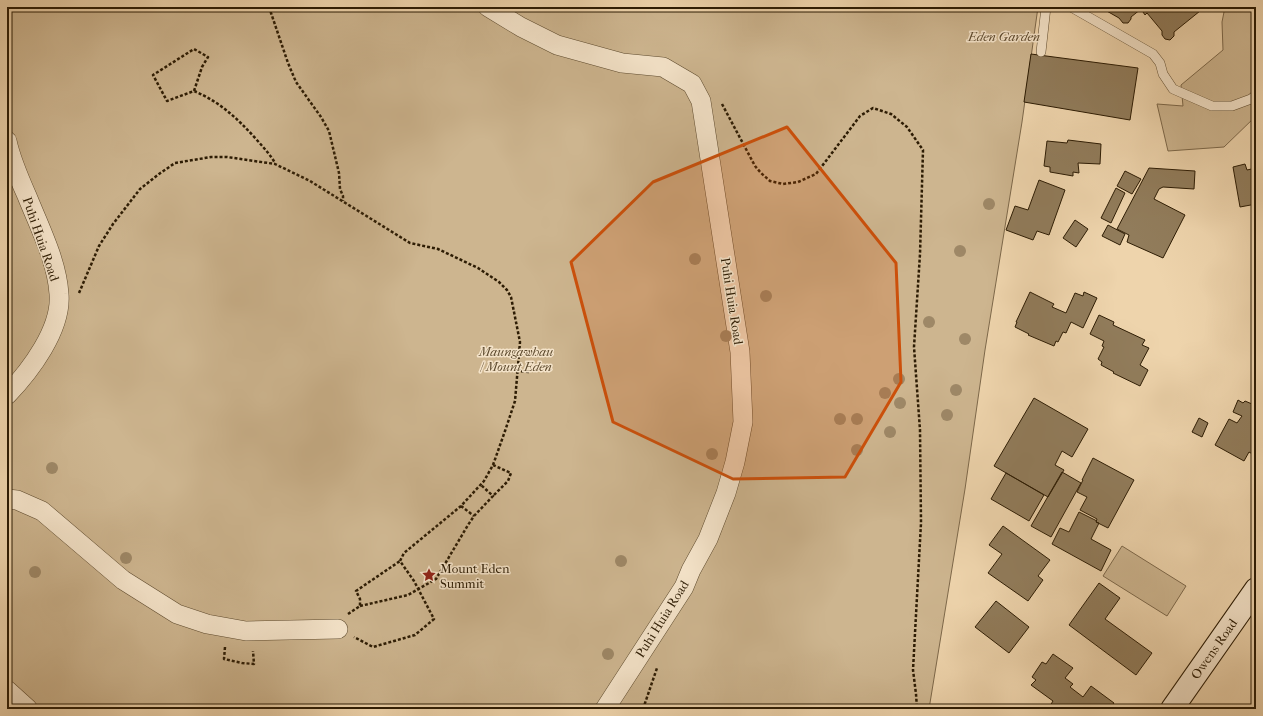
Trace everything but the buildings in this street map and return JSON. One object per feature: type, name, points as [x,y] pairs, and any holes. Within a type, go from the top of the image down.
[{"type":"main road","name":"Owens Road","points":[[1172,709],[1256,589]]},
{"type":"street","name":"Puhi Huia Road","points":[[488,7],[521,27],[557,45],[622,62],[663,67],[692,84],[701,101],[740,352],[743,422],[735,462],[726,493],[708,539],[691,570],[684,587],[604,709]]},
{"type":"street","name":"Puhi Huia Road","points":[[7,141],[20,180],[56,273],[60,296],[59,308],[52,331],[43,349],[32,366],[7,395]]},
{"type":"street","points":[[7,499],[17,500],[42,511],[123,580],[177,614],[207,624],[246,631],[338,629]]},
{"type":"street","points":[[7,690],[28,709]]},
{"type":"lane","points":[[1041,52],[1046,7]]},
{"type":"lane","points":[[1071,7],[1153,54],[1160,63],[1162,74],[1173,89],[1212,106],[1232,106],[1251,99],[1256,95]]},
{"type":"path","points":[[269,7],[296,82],[329,131],[339,172],[340,189],[343,196],[343,201]]},
{"type":"path","points":[[194,91],[202,67],[208,57],[194,49],[153,75],[167,101],[194,91],[210,98],[238,119],[271,155],[275,164]]},
{"type":"path","points":[[701,101],[717,100],[721,103],[755,166],[770,181],[782,184],[798,182],[816,174],[860,116],[873,108],[891,114],[907,127],[923,150],[920,254],[914,347],[920,430],[921,523],[913,670],[917,709]]},
{"type":"path","points":[[59,308],[73,307],[99,246],[140,189],[175,163],[211,157],[241,159],[275,164],[310,181],[410,242],[438,249],[458,258],[478,268],[504,286],[510,297],[520,342],[514,402],[492,465],[481,485],[461,506],[404,553],[397,564],[356,591],[360,599],[360,606]]},
{"type":"path","points":[[516,371],[530,372]]},
{"type":"path","points":[[355,609],[360,606],[408,595],[436,579],[474,516],[508,480],[512,473],[492,465]]},
{"type":"path","points":[[481,485],[493,496]]},
{"type":"path","points":[[461,506],[474,516]]},
{"type":"path","points":[[338,629],[373,647],[415,635],[434,619],[418,589],[400,561]]},
{"type":"highlighted area","points":[[787,127],[896,263],[901,382],[845,477],[733,479],[613,422],[571,262],[653,182]]},
{"type":"green space","name":"Maungawhau / Mount Eden","points":[[7,7],[1038,7],[1022,122],[929,709],[7,709]]},
{"type":"green space","points":[[1225,7],[1256,7],[1256,116],[1224,147],[1168,151],[1157,104],[1183,106],[1181,85],[1223,50],[1222,22]]},
{"type":"green space","points":[[1122,546],[1186,586],[1167,616],[1103,576]]},
{"type":"place","name":"Mount Eden Summit","points":[[429,575]]},
{"type":"park label","name":"Eden Garden","points":[[1004,36]]}]
